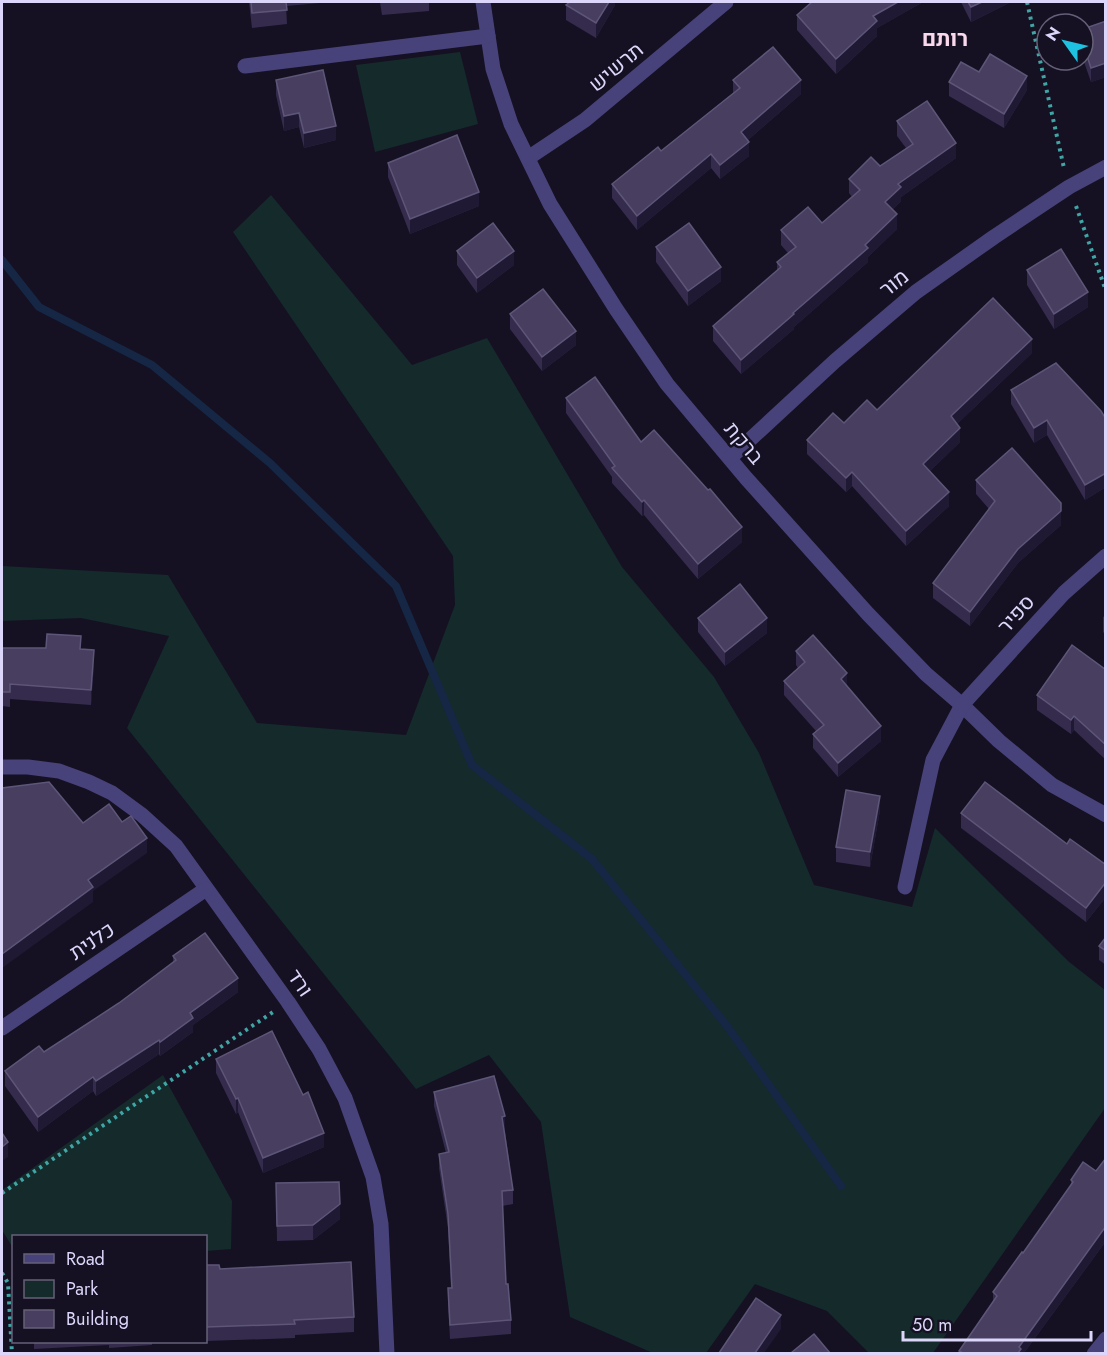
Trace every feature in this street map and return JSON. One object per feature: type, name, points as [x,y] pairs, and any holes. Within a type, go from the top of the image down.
[{"type":"street","name":"ברקת","points":[[483,2],[493,69],[511,124],[550,204],[666,384],[875,621],[926,674],[999,741],[1052,784],[1106,815]]},
{"type":"street","name":"תרשיש","points":[[528,158],[585,120],[726,2]]},
{"type":"street","points":[[245,66],[488,36]]},
{"type":"street","name":"מור","points":[[730,458],[835,361],[916,292],[1069,187],[1106,167]]},
{"type":"street","name":"ספיר","points":[[905,887],[933,760],[962,705],[1064,593],[1106,556]]},
{"type":"street","name":"ורד","points":[[2,767],[28,767],[59,771],[112,793],[142,815],[176,846],[319,1049],[345,1098],[373,1177],[381,1224],[387,1353]]},
{"type":"street","name":"כלנית","points":[[2,1028],[206,889]]},
{"type":"street","points":[[1094,1353],[1106,1339]]},
{"type":"path","points":[[1027,2],[1069,187],[1106,291]]},
{"type":"path","points":[[2,1193],[288,1002]]},
{"type":"path","points":[[2,1273],[8,1283],[12,1353]]},
{"type":"green space","points":[[460,52],[478,124],[375,152],[356,65]]},
{"type":"green space","points":[[271,195],[412,365],[487,338],[622,567],[714,677],[759,753],[814,885],[912,907],[935,828],[1068,961],[1105,990],[1105,1108],[933,1353],[869,1353],[827,1311],[755,1284],[706,1353],[653,1353],[570,1317],[541,1122],[489,1055],[416,1089],[127,728],[169,636],[81,618],[2,621],[2,566],[168,575],[257,723],[406,735],[455,605],[453,556],[233,232]]},
{"type":"green space","points":[[163,1075],[232,1201],[231,1249],[207,1251],[207,1235],[12,1235],[12,1246],[2,1230],[2,1190]]},
{"type":"building","points":[[251,2],[286,2],[287,10],[252,13]]},
{"type":"building","points":[[570,2],[609,2],[596,23],[566,5]]},
{"type":"building","points":[[812,2],[898,2],[873,16],[877,21],[836,59],[797,15]]},
{"type":"building","points":[[968,2],[982,2],[971,7]]},
{"type":"building","points":[[1106,21],[1106,63],[1095,67],[1095,25]]},
{"type":"building","points":[[773,47],[801,80],[741,132],[749,142],[720,165],[711,154],[637,216],[612,184],[658,147],[661,151],[740,88],[733,80]]},
{"type":"building","points":[[990,54],[1027,76],[1004,114],[949,82],[961,62],[979,72]]},
{"type":"building","points":[[323,70],[336,126],[304,133],[299,113],[284,116],[276,80]]},
{"type":"building","points":[[927,101],[956,143],[898,184],[901,187],[885,202],[897,214],[865,245],[868,248],[741,360],[713,326],[781,267],[777,262],[796,247],[781,230],[808,207],[822,223],[860,190],[849,179],[871,157],[880,166],[913,144],[897,121]]},
{"type":"building","points":[[457,135],[479,192],[410,219],[388,163]]},
{"type":"building","points":[[493,223],[514,251],[477,278],[457,251]]},
{"type":"building","points":[[689,223],[721,267],[688,291],[656,247]]},
{"type":"building","points":[[1061,249],[1088,292],[1054,314],[1027,270]]},
{"type":"building","points":[[543,289],[576,331],[542,357],[510,314]]},
{"type":"building","points":[[993,298],[1032,339],[951,416],[960,428],[923,464],[949,492],[906,531],[852,472],[846,478],[807,440],[833,413],[844,423],[867,400],[877,410]]},
{"type":"building","points":[[1056,363],[1106,416],[1106,473],[1085,485],[1047,420],[1034,428],[1011,390]]},
{"type":"building","points":[[595,377],[641,442],[654,430],[708,490],[710,489],[742,527],[698,564],[644,500],[642,502],[612,468],[615,466],[566,398]]},
{"type":"building","points":[[1012,448],[1061,503],[1061,511],[1018,549],[970,612],[933,583],[995,501],[976,480]]},
{"type":"building","points":[[740,584],[767,618],[725,652],[698,618]]},
{"type":"building","points":[[47,634],[81,636],[80,649],[94,650],[91,690],[10,684],[10,692],[2,692],[2,648],[46,648]]},
{"type":"building","points":[[813,635],[847,673],[841,679],[881,726],[838,763],[813,734],[824,725],[784,681],[805,662],[796,651]]},
{"type":"building","points":[[1072,645],[1106,670],[1106,745],[1074,716],[1071,720],[1037,695]]},
{"type":"building","points":[[49,782],[83,823],[109,804],[122,822],[131,816],[147,838],[88,880],[93,887],[2,954],[2,788]]},
{"type":"building","points":[[985,782],[1067,844],[1070,839],[1106,865],[1106,882],[1086,908],[961,813]]},
{"type":"building","points":[[846,790],[880,796],[870,852],[836,847]]},
{"type":"building","points":[[205,933],[238,978],[190,1013],[193,1018],[160,1042],[159,1040],[96,1081],[93,1077],[38,1117],[5,1071],[39,1046],[44,1052],[119,1003],[176,960],[173,956]]},
{"type":"building","points":[[1106,937],[1106,951],[1099,946]]},
{"type":"building","points":[[272,1031],[303,1095],[308,1092],[324,1133],[263,1158],[238,1098],[236,1099],[216,1059]]},
{"type":"building","points":[[494,1076],[505,1116],[502,1117],[513,1190],[502,1191],[506,1284],[508,1284],[511,1320],[450,1325],[448,1288],[452,1288],[448,1214],[439,1154],[449,1152],[434,1092]]},
{"type":"building","points":[[2,1133],[8,1142],[2,1147]]},
{"type":"building","points":[[1106,1158],[1106,1226],[1019,1347],[1021,1349],[1018,1353],[963,1353],[959,1351],[997,1296],[993,1292],[1073,1182],[1071,1180],[1083,1162],[1096,1171]]},
{"type":"building","points":[[339,1182],[340,1204],[313,1225],[277,1226],[276,1183]]},
{"type":"building","points":[[351,1262],[354,1317],[294,1320],[295,1324],[207,1327],[207,1265],[219,1265],[220,1269]]},
{"type":"building","points":[[756,1298],[781,1315],[755,1353],[719,1353]]},
{"type":"building","points":[[814,1334],[830,1353],[791,1353]]},
{"type":"waterway","points":[[2,260],[39,307],[152,365],[270,463],[396,586],[472,765],[592,859],[727,1026],[841,1186]]},
{"type":"district","name":"רותם","points":[[945,38]]}]
